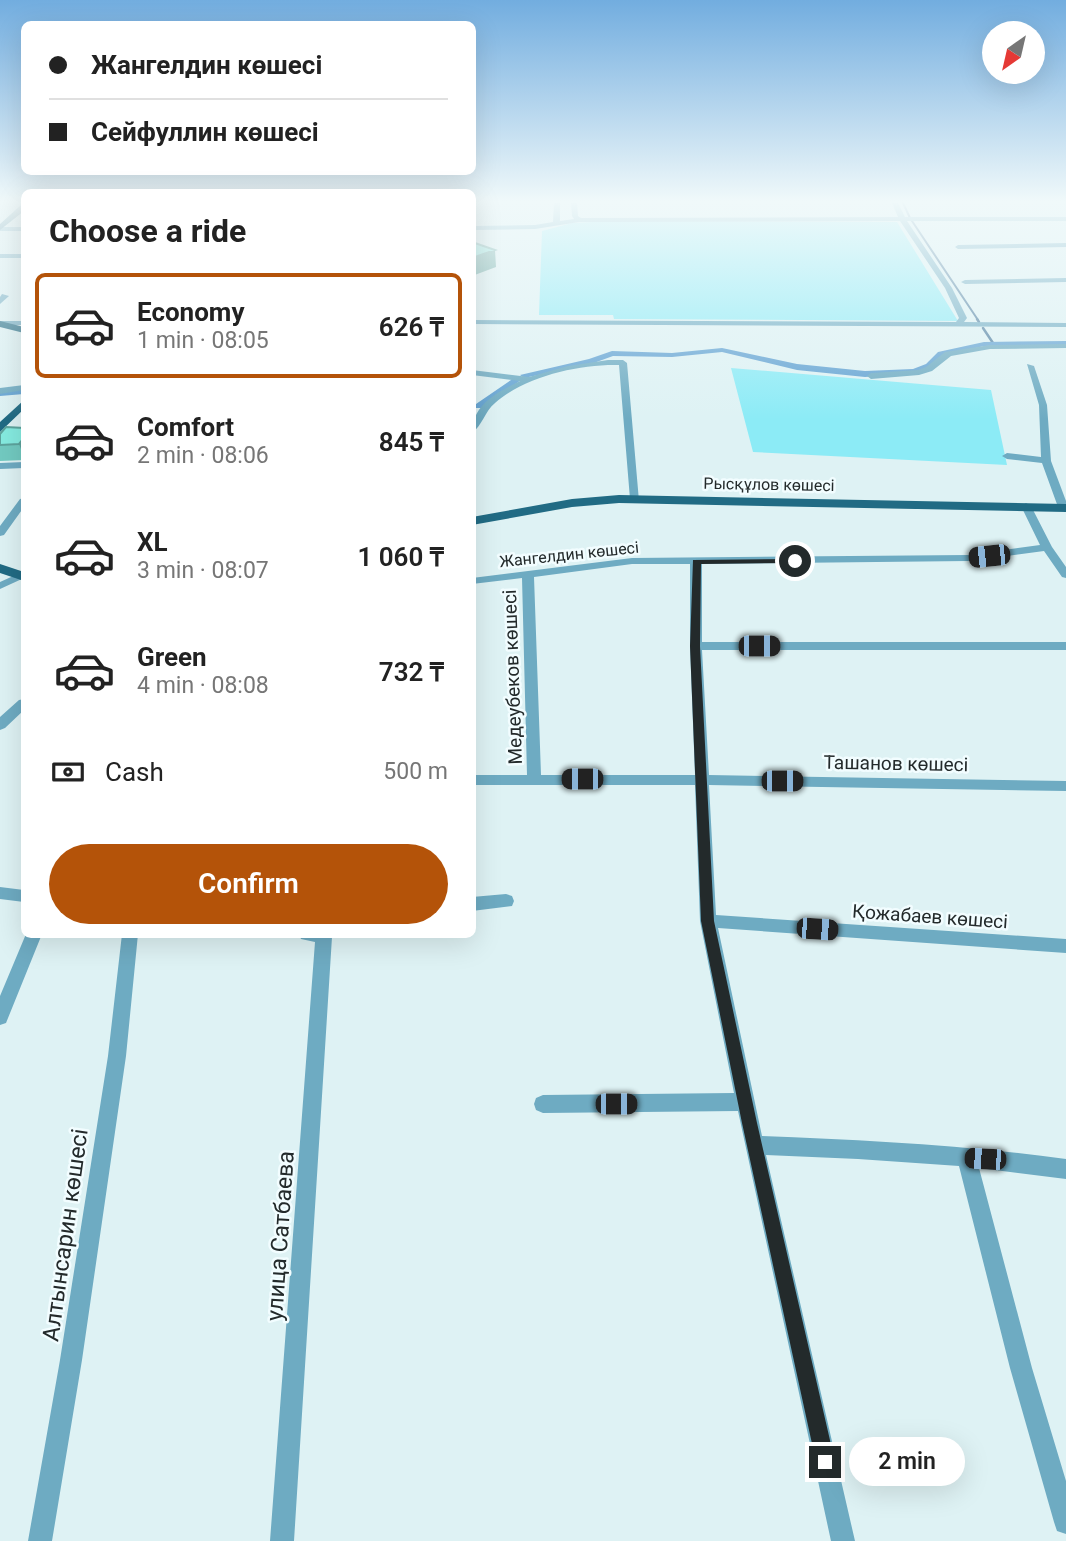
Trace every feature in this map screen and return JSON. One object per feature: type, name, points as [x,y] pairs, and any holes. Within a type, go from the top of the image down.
[{"type":"main road","points":[[0,324],[21,329]]},
{"type":"main road","points":[[0,429],[21,406]]},
{"type":"main road","name":"Рысқұлов көшесі","points":[[476,518],[588,501],[635,499],[1065,508]]},
{"type":"main road","points":[[0,568],[21,576]]},
{"type":"street","points":[[940,275],[954,296],[963,318],[958,324]]},
{"type":"street","points":[[965,282],[1066,280]]},
{"type":"street","points":[[476,322],[1066,326]]},
{"type":"street","points":[[0,324],[21,323]]},
{"type":"street","points":[[871,376],[919,372],[929,369],[948,354],[990,347],[1066,346]]},
{"type":"street","points":[[478,409],[529,380],[604,363],[623,363],[635,499]]},
{"type":"street","points":[[1030,366],[1043,405],[1046,461],[1065,508]]},
{"type":"street","points":[[476,373],[529,380]]},
{"type":"street","points":[[0,391],[21,388]]},
{"type":"street","points":[[1007,456],[1046,461]]},
{"type":"street","points":[[0,466],[21,465]]},
{"type":"street","points":[[0,533],[21,505]]},
{"type":"street","points":[[1026,506],[1047,547],[1066,575]]},
{"type":"street","name":"Жангелдин көшесі","points":[[476,580],[632,561],[968,558],[1047,547]]},
{"type":"street","points":[[696,562],[695,646],[708,921],[754,1145],[843,1541]]},
{"type":"street","name":"Медеубеков көшесі","points":[[528,574],[534,779]]},
{"type":"street","points":[[0,586],[21,576]]},
{"type":"street","points":[[695,646],[1066,646]]},
{"type":"street","points":[[0,725],[21,706]]},
{"type":"street","name":"Ташанов көшесі","points":[[476,780],[702,780],[1066,786]]},
{"type":"street","points":[[0,893],[21,896]]},
{"type":"street","points":[[476,904],[506,901]]},
{"type":"street","name":"Қожабаев көшесі","points":[[708,921],[1066,946]]},
{"type":"street","points":[[0,1017],[32,938]]},
{"type":"street","name":"Алтынсарин көшесі","points":[[40,1541],[68,1382],[117,1058],[130,938]]},
{"type":"street","name":"улица Сатбаева","points":[[282,1541],[319,938]]},
{"type":"street","points":[[544,1104],[745,1102]]},
{"type":"street","points":[[754,1145],[858,1149],[1066,1169]]},
{"type":"street","points":[[967,1158],[1021,1368],[1066,1522]]},
{"type":"shaded area","points":[[540,275],[930,275],[958,321],[614,319],[613,315],[539,315]]},
{"type":"shaded area","points":[[731,368],[991,390],[1007,465],[753,452]]},
{"type":"building","points":[[6,427],[21,428],[21,442],[0,445],[0,434]]},
{"type":"waterway","points":[[948,275],[978,320]]},
{"type":"waterway","points":[[983,328],[993,343]]},
{"type":"waterway","points":[[524,375],[591,361],[612,353],[672,355],[722,350],[797,367],[865,374],[914,371],[929,366],[941,354],[984,344],[1066,343]]},
{"type":"waterway","points":[[479,406],[517,380]]},
{"type":"waterway","points":[[0,393],[21,391]]},
{"type":"route","points":[[795,561],[696,562],[695,646],[708,921],[749,1123],[825,1462]]}]
